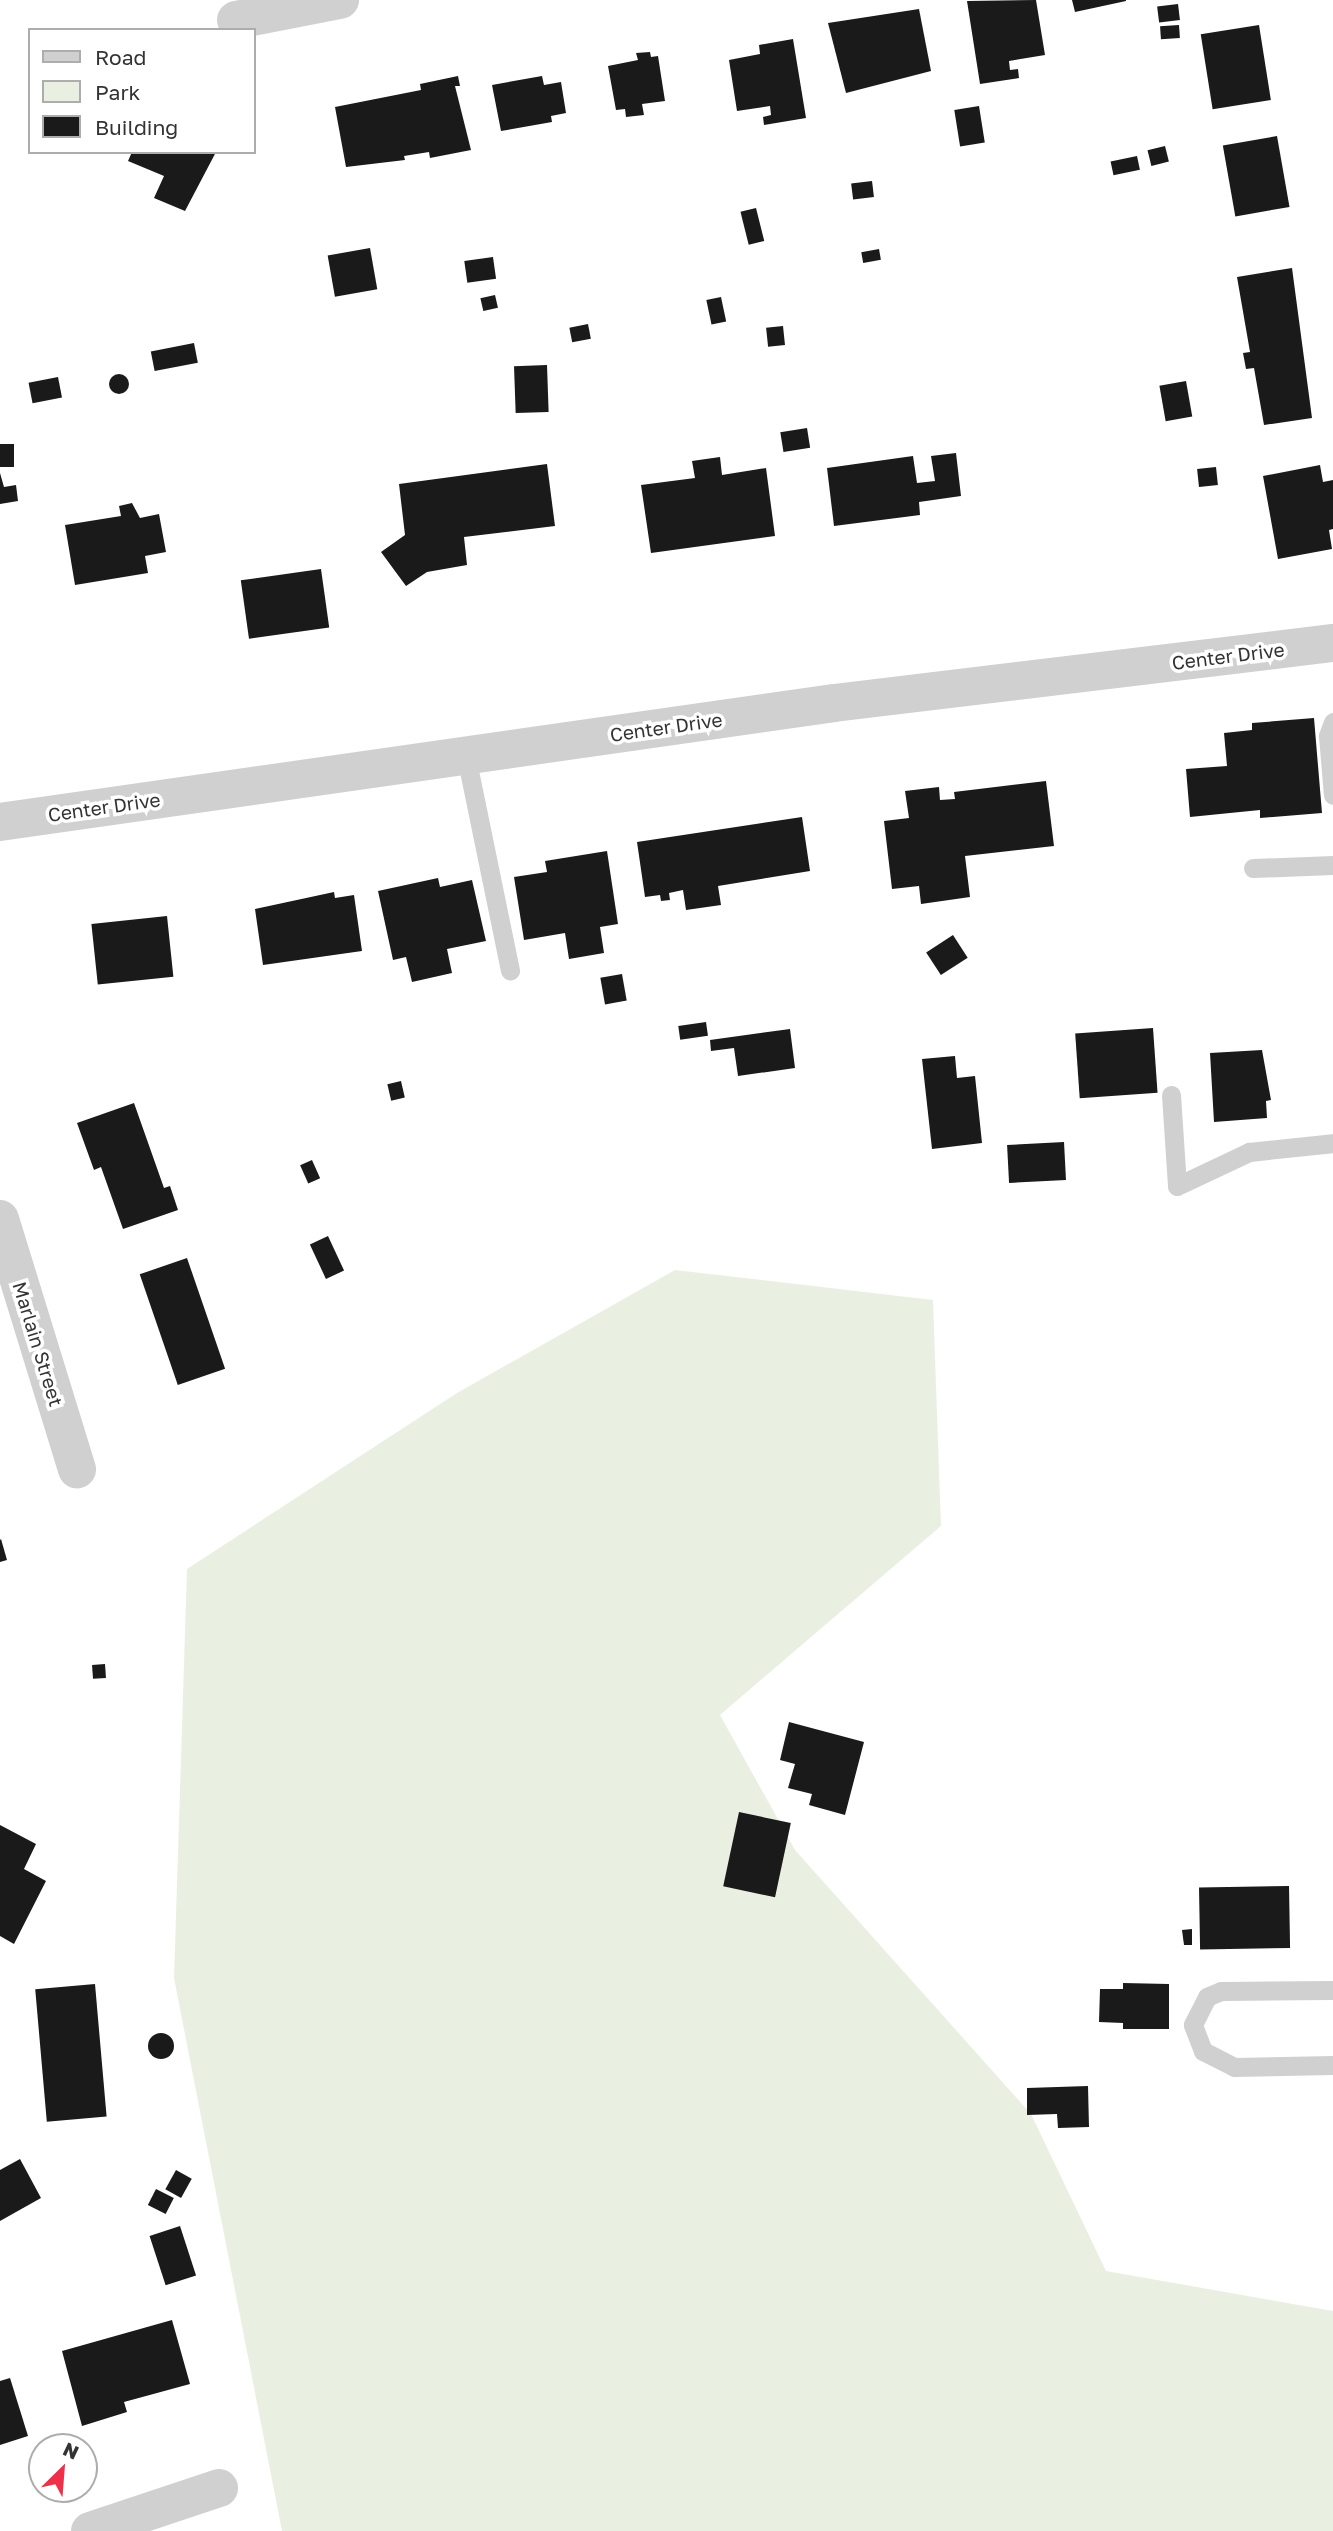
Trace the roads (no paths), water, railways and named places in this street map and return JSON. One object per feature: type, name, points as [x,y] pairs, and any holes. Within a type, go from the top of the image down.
[{"type":"street","points":[[236,20],[340,0]]},
{"type":"street","name":"Center Drive","points":[[0,822],[834,703],[1333,643]]},
{"type":"street","name":"Marlain Street","points":[[0,1219],[77,1469]]},
{"type":"street","points":[[90,2531],[219,2488]]},
{"type":"lane","points":[[1333,722],[1328,736],[1333,795]]},
{"type":"lane","points":[[466,756],[510,971]]},
{"type":"lane","points":[[1253,868],[1333,864]]},
{"type":"lane","points":[[1171,1095],[1177,1186],[1249,1152],[1333,1143]]},
{"type":"lane","points":[[1333,1990],[1221,1992],[1207,1997],[1193,2025],[1203,2051],[1234,2067],[1333,2065]]}]
